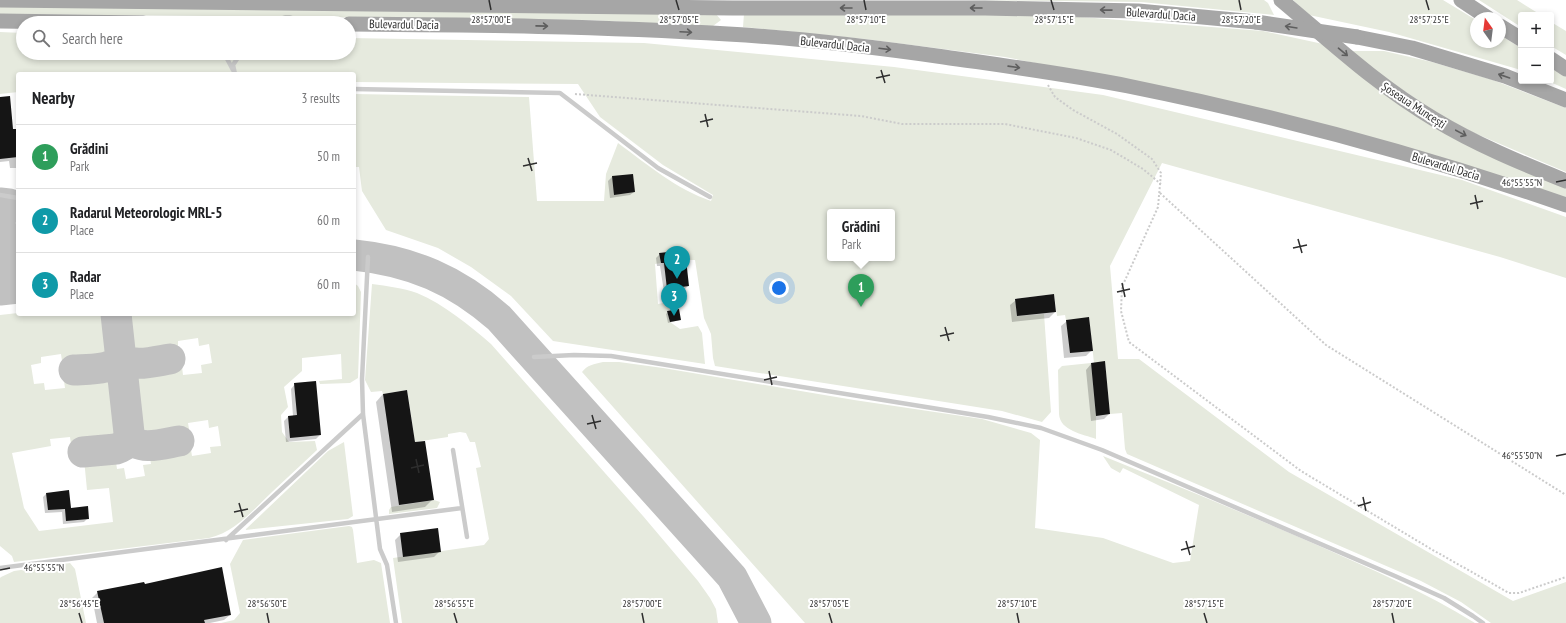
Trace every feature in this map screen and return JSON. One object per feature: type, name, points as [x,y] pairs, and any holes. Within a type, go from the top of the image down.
[{"type":"main road","name":"Bulevardul Dacia","points":[[0,0],[732,8],[985,8],[1138,11],[1256,22],[1357,37],[1412,48],[1490,72],[1566,100]]},
{"type":"main road","name":"Șoseaua Muncești","points":[[1281,0],[1379,82],[1434,119],[1487,147],[1566,181]]},
{"type":"main road","points":[[1461,0],[1479,12]]},
{"type":"main road","points":[[731,34],[732,8]]},
{"type":"main road","points":[[0,21],[16,21]]},
{"type":"main road","name":"Bulevardul Dacia","points":[[356,24],[577,26],[731,34],[885,49],[1045,72],[1136,88],[1250,113],[1368,142],[1566,205]]},
{"type":"main road","points":[[1506,30],[1518,37]]},
{"type":"main road","points":[[1554,61],[1566,69]]},
{"type":"lane","points":[[228,60],[234,72]]},
{"type":"lane","points":[[235,72],[234,64],[237,60]]},
{"type":"lane","points":[[356,89],[560,93],[658,168],[710,197]]},
{"type":"lane","points":[[0,195],[16,198]]},
{"type":"lane","points":[[368,257],[362,379],[363,414],[380,549],[387,566],[396,623]]},
{"type":"lane","points":[[534,357],[574,355],[611,356],[980,416],[1041,428],[1102,450],[1444,598],[1483,623]]},
{"type":"lane","points":[[226,540],[363,414]]},
{"type":"lane","points":[[453,450],[467,537]]},
{"type":"lane","points":[[0,568],[226,540],[462,508]]},
{"type":"path","points":[[1045,72],[1047,82],[1055,97],[1073,110],[1117,134],[1152,159],[1161,173],[1158,207],[1122,287],[1121,311],[1129,342],[1301,471],[1431,549],[1509,593],[1519,593],[1566,577]]},
{"type":"path","points":[[560,93],[861,116],[902,124],[1005,124],[1076,138],[1111,150],[1143,169],[1161,184]]},
{"type":"path","points":[[1160,192],[1326,345],[1566,495]]},
{"type":"shaded area","points":[[962,0],[1264,0],[1268,3],[1274,15],[1141,2]]},
{"type":"shaded area","points":[[1293,0],[1443,0],[1470,16],[1470,48],[1506,48],[1506,39],[1518,46],[1518,69],[1389,32],[1309,15]]},
{"type":"shaded area","points":[[1479,0],[1517,0],[1536,12],[1518,12],[1518,25],[1506,17],[1506,12],[1498,12]]},
{"type":"shaded area","points":[[0,5],[716,14],[721,20],[713,26],[587,20],[356,18],[356,16],[0,14]]},
{"type":"shaded area","points":[[744,14],[1055,15],[1263,31],[1323,44],[1377,89],[1566,186],[1566,198],[1195,95],[1005,57],[865,39],[743,27]]},
{"type":"shaded area","points":[[1554,24],[1566,31],[1566,55],[1554,48]]},
{"type":"shaded area","points":[[0,32],[16,33],[16,60],[356,60],[356,38],[644,43],[894,67],[1103,95],[1462,180],[1566,217],[1566,278],[1500,257],[1162,163],[1110,266],[1118,359],[1139,359],[1289,472],[1513,601],[1566,582],[1566,623],[1491,623],[1461,602],[1421,581],[1127,454],[1125,449],[1122,413],[1110,414],[1105,362],[1094,363],[1089,318],[1066,320],[1065,315],[1057,316],[1054,294],[1015,299],[1017,316],[1044,314],[1051,412],[1042,422],[1002,411],[715,366],[711,334],[704,318],[695,260],[686,260],[684,250],[659,253],[661,263],[655,264],[658,304],[668,302],[670,310],[667,311],[670,322],[680,329],[698,326],[702,333],[705,364],[553,341],[511,296],[471,267],[438,248],[386,230],[362,191],[359,167],[356,167],[356,94],[529,97],[537,201],[604,201],[606,174],[618,143],[674,183],[711,201],[713,195],[663,165],[600,117],[578,84],[356,82],[356,72],[16,72],[16,92],[0,94]]},
{"type":"shaded area","points":[[1352,51],[1384,51],[1432,62],[1493,80],[1566,108],[1566,172],[1472,132],[1439,115],[1373,70]]},
{"type":"shaded area","points":[[1554,69],[1566,76],[1566,89],[1554,84]]},
{"type":"shaded area","points":[[356,284],[361,292],[358,378],[350,383],[320,384],[319,381],[342,379],[341,354],[302,358],[302,371],[284,387],[288,407],[281,415],[282,432],[289,442],[315,441],[317,450],[251,513],[227,531],[209,538],[14,562],[12,556],[0,546],[0,315],[16,313],[16,316],[105,316],[107,324],[110,323],[113,345],[109,346],[110,355],[104,356],[104,360],[73,364],[72,360],[62,361],[61,354],[41,357],[41,363],[31,365],[34,384],[44,383],[45,390],[65,388],[64,381],[75,380],[74,377],[105,372],[106,376],[113,376],[114,385],[117,385],[123,427],[118,428],[120,438],[113,439],[114,442],[82,446],[81,442],[71,444],[70,437],[50,439],[51,446],[12,453],[24,508],[39,531],[113,522],[109,488],[87,490],[84,459],[115,455],[117,469],[124,468],[126,479],[145,476],[143,465],[151,464],[149,451],[180,447],[181,451],[191,450],[192,456],[211,453],[210,447],[221,446],[218,426],[209,428],[208,420],[188,423],[189,429],[178,431],[178,434],[147,439],[146,435],[140,436],[138,425],[135,425],[129,384],[134,383],[132,373],[139,372],[139,369],[170,364],[171,369],[182,367],[183,375],[202,373],[201,365],[212,363],[209,344],[199,346],[198,338],[178,341],[178,347],[169,349],[170,352],[138,356],[137,352],[130,353],[129,344],[126,344],[123,322],[127,321],[126,316],[356,316]]},
{"type":"shaded area","points":[[372,284],[395,287],[417,293],[437,303],[491,344],[643,516],[698,581],[716,609],[718,623],[402,623],[393,558],[484,545],[489,539],[476,468],[481,467],[475,442],[470,442],[466,433],[460,432],[448,434],[448,437],[415,442],[407,390],[383,394],[382,391],[371,392],[365,380]]},
{"type":"shaded area","points":[[603,362],[619,362],[663,368],[854,400],[982,419],[1031,433],[1040,440],[1035,528],[1103,538],[1173,563],[1190,561],[1199,505],[1123,468],[1120,473],[1111,468],[1103,456],[1290,533],[1398,581],[1475,623],[805,623],[582,372],[588,366]]},
{"type":"shaded area","points":[[1091,363],[1096,416],[1096,439],[1068,428],[1060,420],[1059,414],[1058,370],[1062,366]]},
{"type":"shaded area","points":[[344,442],[353,516],[348,519],[245,530],[328,451]]},
{"type":"shaded area","points":[[434,500],[440,502],[437,508],[389,514],[391,507]]},
{"type":"shaded area","points":[[349,526],[352,527],[353,530],[357,563],[374,560],[381,563],[390,623],[221,623],[234,620],[240,613],[230,564],[243,540]]},
{"type":"shaded area","points":[[70,563],[75,569],[86,623],[0,623],[1,577],[14,571]]},
{"type":"building","points":[[10,96],[13,129],[16,129],[16,157],[0,159],[0,97]]},
{"type":"building","points":[[633,174],[635,192],[614,195],[612,176]]},
{"type":"building","points":[[685,250],[689,286],[667,289],[664,263],[661,263],[659,253]]},
{"type":"building","points":[[1054,294],[1056,312],[1017,316],[1015,299]]},
{"type":"building","points":[[679,309],[681,320],[670,322],[667,311]]},
{"type":"building","points":[[1089,317],[1093,351],[1070,353],[1066,320]]},
{"type":"building","points":[[1105,361],[1110,414],[1096,416],[1091,363]]},
{"type":"building","points":[[316,381],[321,435],[290,438],[288,416],[297,415],[294,383]]},
{"type":"building","points":[[407,390],[415,442],[425,441],[434,500],[399,505],[383,394]]},
{"type":"building","points":[[69,490],[71,508],[88,506],[89,519],[66,521],[65,509],[48,510],[46,493]]},
{"type":"building","points":[[438,528],[441,552],[403,557],[400,533]]},
{"type":"building","points":[[222,567],[231,615],[204,620],[205,623],[104,623],[97,591],[144,582],[145,584]]},
{"type":"taxiway","points":[[0,203],[16,206]]},
{"type":"taxiway","points":[[0,222],[5,257],[0,272]]},
{"type":"taxiway","points":[[356,255],[395,262],[432,274],[466,293],[499,318],[732,577],[756,623]]},
{"type":"taxiway","points":[[0,290],[16,288]]},
{"type":"taxiway","points":[[83,452],[116,449],[130,442],[116,316]]},
{"type":"taxiway","points":[[74,370],[101,368],[114,364],[121,354]]},
{"type":"taxiway","points":[[121,356],[125,360],[137,363],[170,359]]},
{"type":"taxiway","points":[[130,437],[134,442],[146,445],[160,445],[179,441]]},
{"type":"place","name":"Radarul Meteorologic MRL-5","points":[[677,279]]},
{"type":"place","name":"Grădini","points":[[861,307]]},
{"type":"place","name":"Radar","points":[[674,316]]}]
